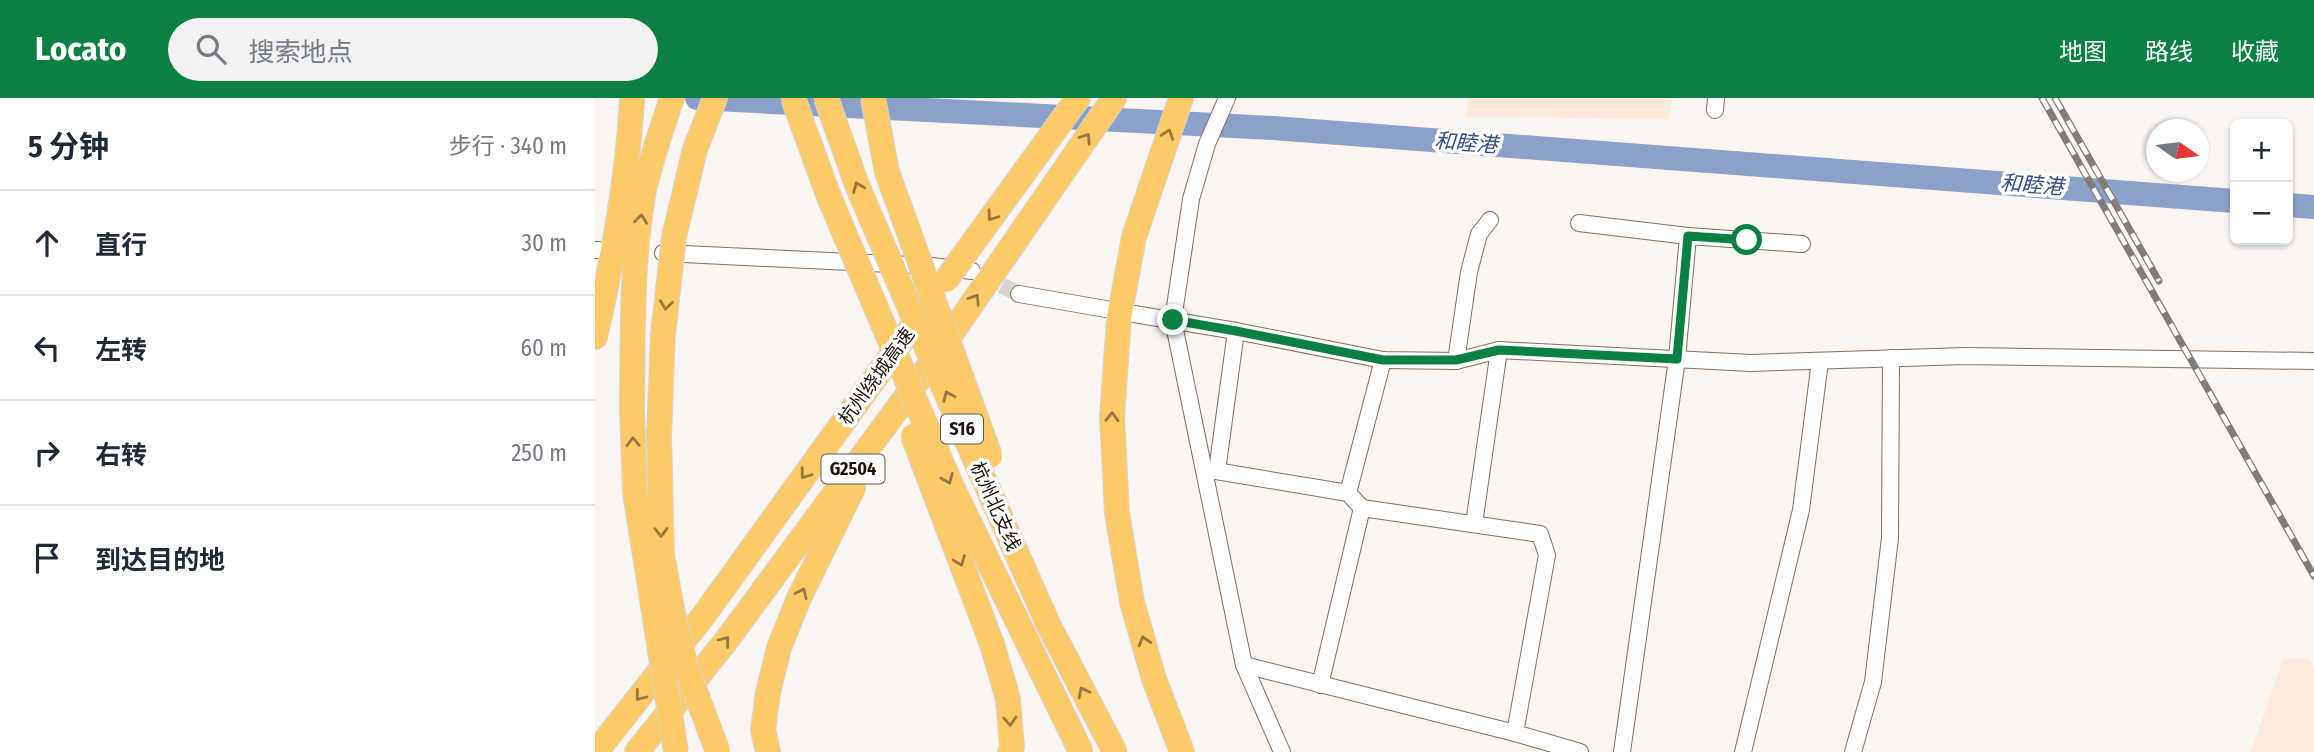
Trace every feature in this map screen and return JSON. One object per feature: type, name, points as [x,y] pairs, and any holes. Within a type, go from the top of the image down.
[{"type":"highway","points":[[595,338],[619,219],[632,98]]},
{"type":"highway","points":[[672,98],[644,191],[634,280],[632,409],[635,492],[676,752]]},
{"type":"highway","points":[[715,98],[695,149],[667,245],[659,436],[662,555],[686,667],[718,752]]},
{"type":"highway","name":"杭州北支线","points":[[793,98],[829,197],[952,487],[1081,752]]},
{"type":"highway","name":"杭州北支线","points":[[826,98],[857,185],[1049,626],[1115,752]]},
{"type":"highway","points":[[873,98],[887,172],[1049,626]]},
{"type":"highway","name":"杭州绕城高速","points":[[596,752],[704,615],[946,280],[967,265],[1022,175],[1078,98]]},
{"type":"highway","name":"杭州绕城高速","points":[[637,752],[726,641],[934,359],[1114,98]]},
{"type":"highway","points":[[1181,98],[1134,237],[1119,318],[1112,417],[1117,513],[1132,602],[1154,679],[1182,752]]},
{"type":"highway","points":[[829,197],[935,495],[992,643],[1008,699],[1010,752]]},
{"type":"highway","points":[[768,752],[763,730],[768,693],[779,648],[799,598],[880,433]]},
{"type":"street","points":[[1227,98],[1207,144],[1191,199],[1173,320],[1211,470],[1244,665],[1282,752]]},
{"type":"street","points":[[1456,360],[1469,272],[1479,234],[1489,220]]},
{"type":"street","points":[[1579,223],[1688,236],[1802,244]]},
{"type":"street","points":[[1622,752],[1677,359],[1688,236]]},
{"type":"street","points":[[667,245],[932,266],[967,265]]},
{"type":"street","points":[[1019,294],[1106,309]]},
{"type":"street","points":[[1134,314],[1383,360],[1456,360],[1499,350],[1751,363],[1965,356],[2314,361]]},
{"type":"street","points":[[1211,470],[1236,331]]},
{"type":"street","points":[[1474,524],[1499,350]]},
{"type":"street","points":[[1853,752],[1873,682],[1890,538],[1891,358]]},
{"type":"street","points":[[1348,493],[1383,360]]},
{"type":"street","points":[[1743,752],[1801,510],[1820,360]]},
{"type":"street","points":[[1211,470],[1348,493],[1362,508],[1540,534],[1547,555],[1515,733]]},
{"type":"street","points":[[1320,685],[1362,508]]},
{"type":"street","points":[[1244,665],[1515,733],[1580,752]]},
{"type":"shaded area","points":[[1469,98],[1672,98],[1669,119],[1466,117]]},
{"type":"shaded area","points":[[2283,659],[2309,659],[2314,669],[2314,752],[2251,752]]},
{"type":"waterway","name":"和睦港","points":[[697,98],[1273,128],[2230,201]]},
{"type":"waterway","name":"和睦港","points":[[2293,205],[2314,207]]},
{"type":"tunnel","points":[[980,275],[1019,294]]},
{"type":"railway","points":[[2042,98],[2314,576]]},
{"type":"railway","points":[[2055,98],[2159,281]]},
{"type":"route","points":[[1173,320],[1383,360],[1456,360],[1499,350],[1677,359],[1688,236],[1747,240]]}]
